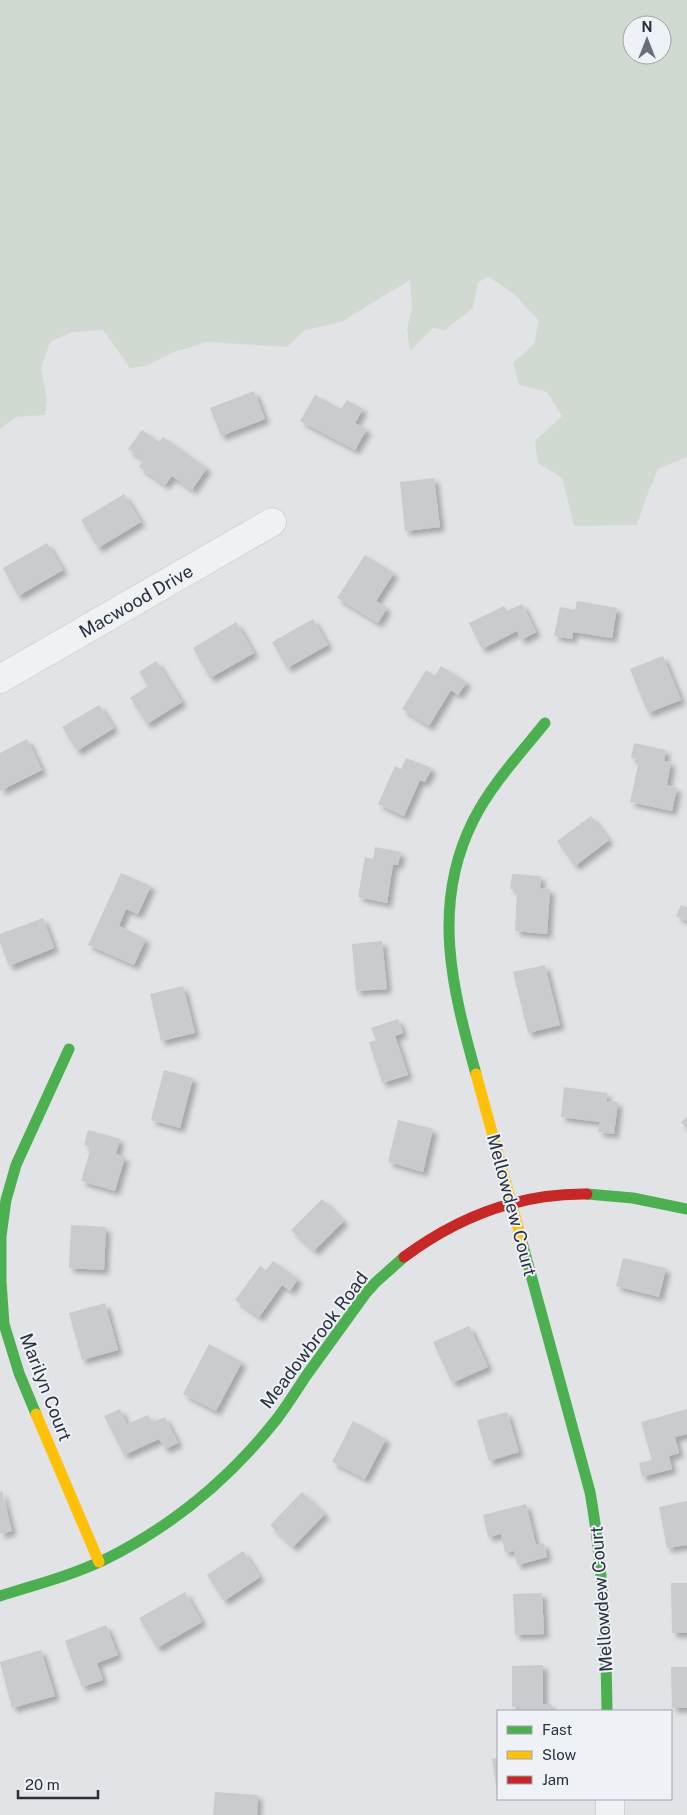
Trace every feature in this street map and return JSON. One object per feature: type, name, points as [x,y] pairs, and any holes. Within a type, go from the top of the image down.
[{"type":"street","name":"Macwood Drive","points":[[0,679],[272,522]]},
{"type":"street","name":"Mellowdew Court","points":[[545,723],[484,800],[472,820],[457,860],[453,882],[448,921],[451,972],[458,1009],[583,1463],[597,1526],[605,1601],[607,1710]]},
{"type":"street","name":"Marilyn Court","points":[[69,1049],[31,1130],[13,1174],[6,1200],[1,1236],[1,1282],[4,1324],[19,1373],[99,1562]]},
{"type":"street","name":"Meadowbrook Road","points":[[0,1596],[58,1579],[99,1562],[147,1536],[191,1505],[233,1469],[274,1422],[374,1284],[405,1256],[438,1232],[468,1218],[512,1202],[548,1195],[599,1194],[645,1199],[687,1209]]},
{"type":"street","points":[[610,1800],[610,1815]]},
{"type":"shaded area","points":[[0,0],[687,0],[687,457],[658,469],[637,525],[574,526],[562,478],[538,463],[535,441],[562,416],[547,392],[519,385],[513,363],[534,344],[539,321],[515,295],[489,277],[478,282],[473,308],[445,330],[433,328],[410,351],[407,329],[412,308],[410,280],[341,322],[305,330],[287,347],[207,342],[174,352],[146,366],[130,368],[103,330],[72,332],[50,342],[41,368],[47,400],[45,415],[16,417],[0,429]]},
{"type":"building","points":[[254,391],[265,419],[221,436],[210,408]]},
{"type":"building","points":[[315,395],[341,409],[347,400],[363,409],[355,423],[367,429],[355,450],[300,421]]},
{"type":"building","points":[[142,430],[159,442],[163,437],[207,468],[192,490],[172,476],[165,485],[139,467],[144,460],[128,449]]},
{"type":"building","points":[[434,478],[440,527],[405,531],[400,482]]},
{"type":"building","points":[[124,494],[141,522],[98,548],[81,520]]},
{"type":"building","points":[[47,543],[63,570],[18,596],[3,568]]},
{"type":"building","points":[[365,555],[394,573],[376,601],[387,608],[378,623],[337,598]]},
{"type":"building","points":[[577,601],[617,608],[612,638],[573,632],[572,639],[554,636],[560,607],[575,610]]},
{"type":"building","points":[[522,604],[536,632],[521,640],[517,631],[482,649],[469,623],[504,606],[507,611]]},
{"type":"building","points":[[313,619],[328,645],[287,668],[272,642]]},
{"type":"building","points":[[236,622],[254,653],[210,678],[193,648]]},
{"type":"building","points":[[663,656],[681,700],[648,713],[630,669]]},
{"type":"building","points":[[156,661],[182,702],[147,724],[130,698],[148,686],[139,672]]},
{"type":"building","points":[[441,666],[467,682],[458,695],[451,690],[429,726],[402,709],[426,670],[435,676]]},
{"type":"building","points":[[99,705],[114,728],[77,751],[62,727]]},
{"type":"building","points":[[27,739],[42,770],[0,791],[0,753]]},
{"type":"building","points":[[634,743],[666,750],[664,761],[671,762],[667,785],[677,788],[672,811],[630,802],[639,760],[631,758]]},
{"type":"building","points":[[406,758],[432,768],[425,782],[420,780],[404,816],[378,804],[395,766],[401,769]]},
{"type":"building","points":[[591,816],[609,840],[575,866],[557,841]]},
{"type":"building","points":[[375,847],[401,852],[398,865],[393,864],[387,903],[358,897],[365,857],[373,859]]},
{"type":"building","points":[[121,873],[151,886],[138,914],[126,909],[119,926],[146,939],[134,965],[88,945]]},
{"type":"building","points":[[512,874],[541,876],[540,888],[550,889],[547,934],[515,931],[517,890],[510,889]]},
{"type":"building","points":[[681,905],[687,907],[687,921],[676,916]]},
{"type":"building","points":[[43,918],[54,948],[9,966],[0,942],[0,934]]},
{"type":"building","points":[[382,941],[387,989],[356,991],[352,944]]},
{"type":"building","points":[[545,965],[560,1025],[528,1033],[513,972]]},
{"type":"building","points":[[183,986],[195,1033],[161,1041],[150,994]]},
{"type":"building","points":[[398,1019],[403,1033],[395,1036],[408,1075],[382,1083],[369,1042],[376,1040],[371,1028]]},
{"type":"building","points":[[164,1070],[193,1078],[180,1128],[151,1120]]},
{"type":"building","points":[[564,1087],[607,1093],[606,1101],[618,1102],[614,1134],[598,1132],[600,1122],[561,1117]]},
{"type":"building","points":[[687,1117],[687,1129],[681,1122]]},
{"type":"building","points":[[398,1120],[433,1129],[423,1172],[388,1162]]},
{"type":"building","points":[[88,1130],[120,1139],[116,1154],[125,1157],[115,1191],[81,1181],[91,1147],[84,1145]]},
{"type":"building","points":[[322,1199],[344,1221],[314,1251],[291,1230]]},
{"type":"building","points":[[71,1225],[106,1227],[104,1270],[69,1268]]},
{"type":"building","points":[[623,1258],[666,1268],[659,1297],[616,1286]]},
{"type":"building","points":[[273,1261],[298,1279],[290,1291],[282,1285],[259,1317],[235,1300],[260,1266],[266,1270]]},
{"type":"building","points":[[105,1303],[118,1350],[82,1360],[69,1313]]},
{"type":"building","points":[[469,1326],[488,1367],[452,1383],[433,1342]]},
{"type":"building","points":[[209,1344],[242,1362],[216,1411],[183,1394]]},
{"type":"building","points":[[120,1409],[127,1424],[148,1415],[152,1422],[165,1417],[178,1443],[165,1449],[159,1439],[124,1455],[104,1416]]},
{"type":"building","points":[[687,1409],[687,1434],[675,1437],[679,1453],[669,1456],[672,1469],[642,1477],[639,1463],[652,1460],[641,1422]]},
{"type":"building","points":[[507,1412],[519,1452],[489,1461],[477,1420]]},
{"type":"building","points":[[353,1421],[386,1439],[365,1479],[332,1462]]},
{"type":"building","points":[[2,1491],[12,1531],[0,1534],[0,1492]]},
{"type":"building","points":[[302,1492],[325,1514],[293,1547],[270,1525]]},
{"type":"building","points":[[687,1501],[687,1545],[667,1548],[659,1507]]},
{"type":"building","points":[[526,1504],[536,1545],[544,1543],[547,1557],[517,1565],[514,1551],[505,1552],[501,1534],[488,1537],[483,1515]]},
{"type":"building","points":[[243,1551],[260,1577],[224,1601],[207,1575]]},
{"type":"building","points":[[671,1583],[687,1583],[687,1633],[672,1633]]},
{"type":"building","points":[[185,1592],[202,1622],[157,1648],[139,1618]]},
{"type":"building","points":[[542,1593],[544,1634],[515,1635],[513,1594]]},
{"type":"building","points":[[106,1625],[118,1655],[97,1663],[103,1680],[82,1687],[65,1641]]},
{"type":"building","points":[[41,1650],[55,1696],[12,1708],[0,1662]]},
{"type":"building","points":[[543,1665],[543,1704],[551,1704],[551,1710],[519,1710],[519,1706],[512,1707],[512,1666]]},
{"type":"building","points":[[671,1667],[687,1667],[687,1708],[672,1708]]},
{"type":"building","points":[[497,1758],[497,1791],[492,1759]]},
{"type":"building","points":[[215,1792],[258,1795],[257,1815],[213,1815]]},
{"type":"traffic: fast","points":[[476,1074],[453,978],[449,915],[452,884],[460,852],[480,808],[506,770],[545,723]]},
{"type":"traffic: fast","points":[[36,1414],[19,1373],[4,1324],[1,1282],[1,1236],[6,1200],[16,1165],[69,1049]]},
{"type":"traffic: fast","points":[[587,1194],[633,1198],[687,1209]]},
{"type":"traffic: fast","points":[[522,1242],[590,1492],[603,1601],[607,1710]]},
{"type":"traffic: fast","points":[[0,1596],[65,1576],[91,1566],[129,1547],[175,1517],[219,1482],[258,1442],[280,1415],[366,1293],[404,1257]]},
{"type":"traffic: slow","points":[[476,1074],[522,1242]]},
{"type":"traffic: slow","points":[[36,1414],[99,1562]]},
{"type":"traffic: jam","points":[[404,1257],[446,1230],[490,1210],[537,1198],[587,1194]]}]
